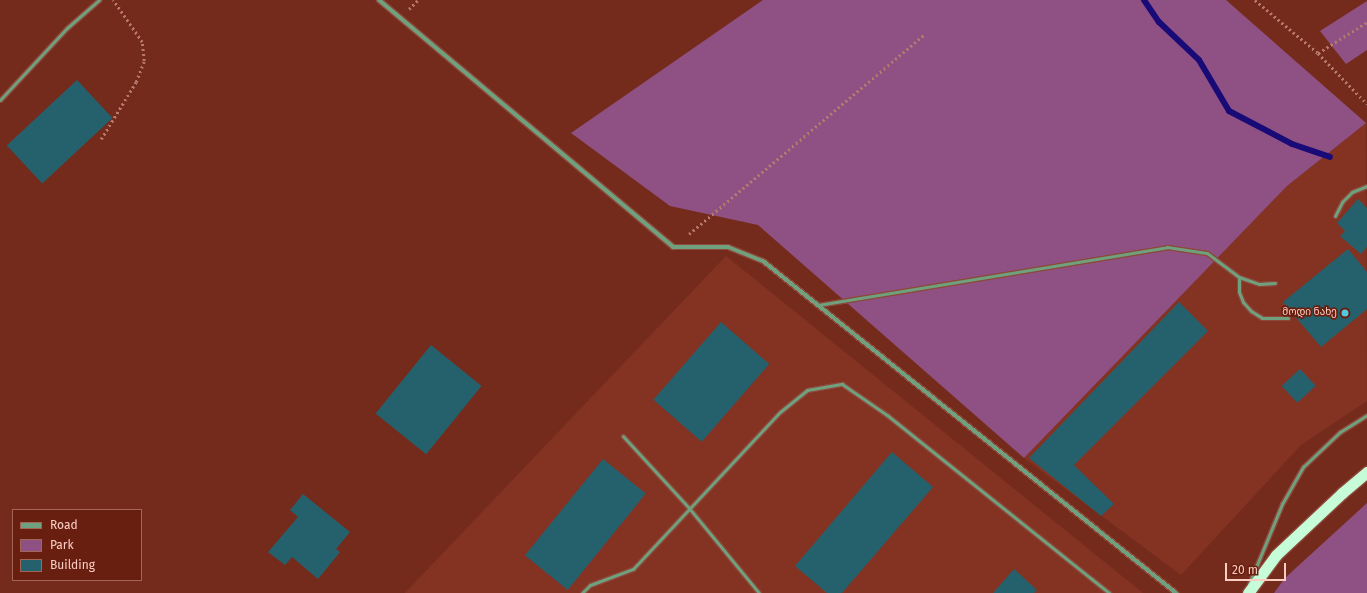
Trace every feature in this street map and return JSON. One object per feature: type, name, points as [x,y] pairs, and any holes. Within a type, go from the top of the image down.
[{"type":"highway","points":[[1247,593],[1276,555],[1342,493],[1367,472]]},
{"type":"street","points":[[379,0],[673,247],[728,247],[763,261],[1176,593]]},
{"type":"lane","points":[[0,100],[67,28],[99,0]]},
{"type":"lane","points":[[1334,216],[1342,202],[1352,192],[1367,186]]},
{"type":"lane","points":[[818,305],[1167,247],[1207,254],[1240,277],[1259,284],[1275,283]]},
{"type":"lane","points":[[1240,277],[1241,297],[1243,302],[1251,311],[1262,318],[1288,318]]},
{"type":"lane","points":[[582,593],[590,585],[633,569],[780,412],[807,390],[842,384],[887,415],[1109,593]]},
{"type":"lane","points":[[1247,593],[1282,504],[1303,467],[1340,432],[1367,415]]},
{"type":"lane","points":[[623,436],[689,508],[759,593]]},
{"type":"path","points":[[102,139],[136,82],[144,61],[142,42],[113,0]]},
{"type":"path","points":[[1255,0],[1318,53],[1367,104]]},
{"type":"path","points":[[1318,53],[1367,22]]},
{"type":"path","points":[[673,247],[924,34]]},
{"type":"shaded area","points":[[1366,123],[1367,401],[1301,445],[1181,575],[1024,458],[1287,186]]},
{"type":"shaded area","points":[[726,256],[1143,593],[405,593]]},
{"type":"green space","points":[[763,0],[1226,0],[1366,123],[1287,186],[1024,458],[758,225],[670,206],[571,133]]},
{"type":"green space","points":[[1367,1],[1367,50],[1346,64],[1320,31]]},
{"type":"green space","points":[[1367,503],[1367,593],[1274,593],[1285,578]]},
{"type":"building","points":[[77,80],[112,118],[42,184],[7,145]]},
{"type":"building","points":[[1358,199],[1367,208],[1367,247],[1361,254],[1340,236],[1345,231],[1337,223]]},
{"type":"building","points":[[1348,249],[1367,272],[1367,309],[1321,347],[1283,302]]},
{"type":"building","points":[[1179,302],[1208,331],[1074,465],[1114,504],[1101,516],[1029,458]]},
{"type":"building","points":[[721,322],[769,364],[702,442],[653,400]]},
{"type":"building","points":[[431,345],[482,386],[426,454],[376,413]]},
{"type":"building","points":[[1300,369],[1316,386],[1297,403],[1282,386]]},
{"type":"building","points":[[892,452],[933,487],[842,593],[827,593],[795,566]]},
{"type":"building","points":[[603,459],[646,494],[568,590],[525,555]]},
{"type":"building","points":[[303,494],[350,532],[336,549],[340,552],[318,579],[292,557],[285,565],[268,552],[298,517],[290,510]]},
{"type":"building","points":[[1014,569],[1037,590],[1034,593],[993,593]]},
{"type":"waterway","points":[[1144,0],[1159,22],[1199,60],[1229,111],[1292,144],[1330,157]]},
{"type":"place","name":"მოდი ნახე","points":[[1345,313]]}]
